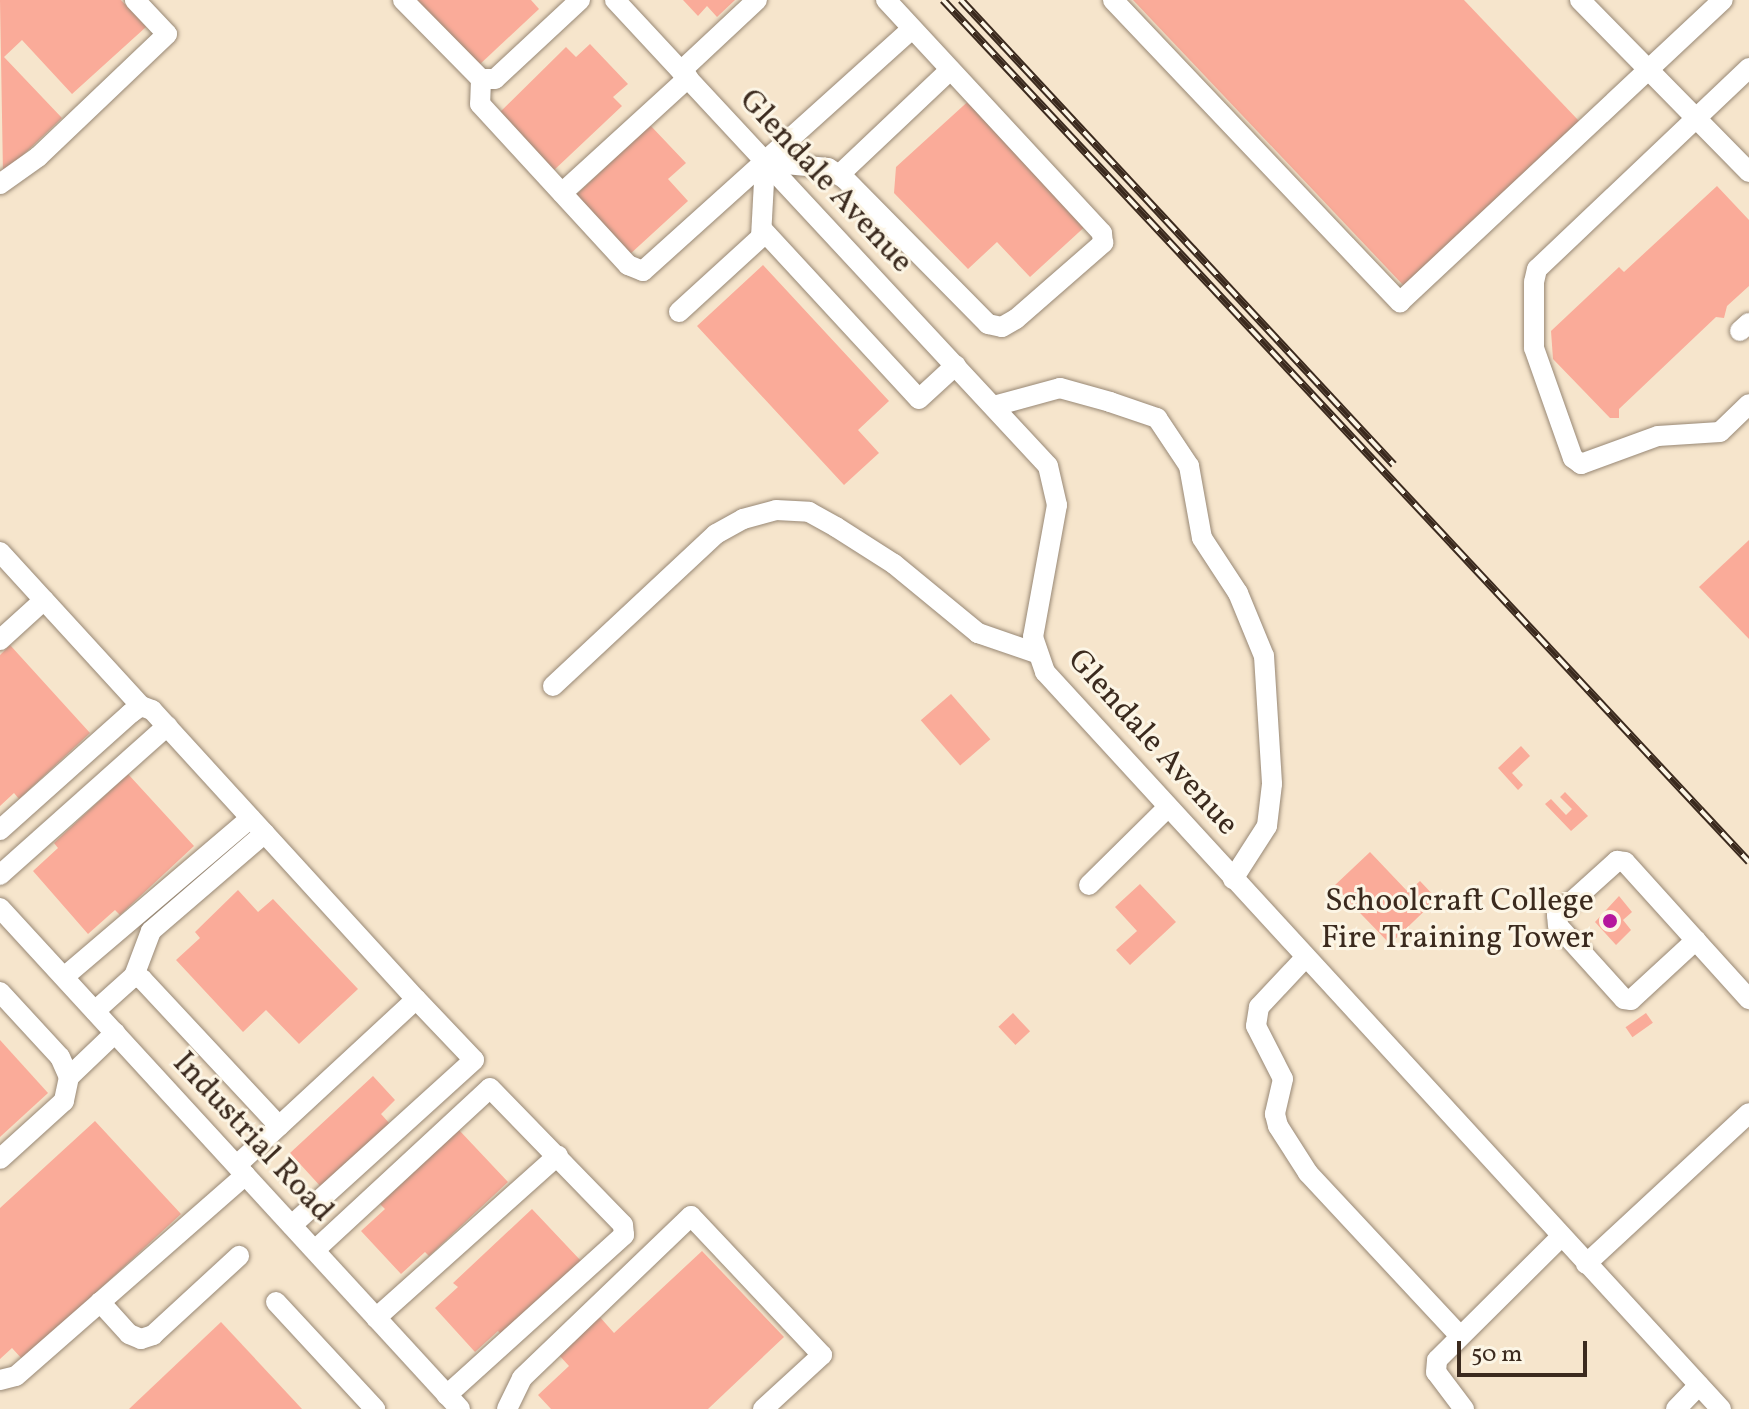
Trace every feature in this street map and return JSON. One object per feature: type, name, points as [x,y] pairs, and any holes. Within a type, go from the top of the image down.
[{"type":"street","points":[[0,184],[38,157],[167,34],[135,0]]},
{"type":"street","points":[[403,0],[481,79],[495,79],[580,0]]},
{"type":"street","name":"Glendale Avenue","points":[[615,0],[1043,459],[1057,493],[1034,609],[1036,653],[1045,672],[1304,959],[1721,1409]]},
{"type":"street","points":[[562,193],[757,0]]},
{"type":"street","points":[[765,162],[828,168],[839,175],[988,324],[1002,327],[1016,319],[1103,243],[1102,233],[886,0]]},
{"type":"street","points":[[1113,0],[1400,302],[1723,0]]},
{"type":"street","points":[[1580,0],[1749,172]]},
{"type":"street","points":[[481,79],[480,104],[628,265],[643,271],[912,29]]},
{"type":"street","points":[[1749,68],[1537,269],[1534,348],[1573,458],[1581,464],[1658,436],[1720,432],[1749,404]]},
{"type":"street","points":[[839,175],[950,70]]},
{"type":"street","points":[[679,312],[741,257],[762,229],[765,162]]},
{"type":"street","points":[[762,229],[919,399],[956,365]]},
{"type":"street","points":[[994,406],[1060,388],[1110,402],[1157,418],[1189,466],[1202,538],[1238,593],[1264,656],[1272,784],[1267,826],[1233,879]]},
{"type":"street","points":[[553,686],[716,534],[743,519],[776,510],[809,512],[894,564],[978,633],[1036,653]]},
{"type":"street","points":[[4,563],[44,600],[141,706],[167,726],[474,1060],[292,1225]]},
{"type":"street","points":[[0,640],[44,600]]},
{"type":"street","points":[[0,830],[141,706]]},
{"type":"street","points":[[0,875],[167,726]]},
{"type":"street","points":[[1089,885],[1168,807]]},
{"type":"street","points":[[95,1011],[134,976],[151,931],[258,826]]},
{"type":"street","points":[[64,977],[258,826]]},
{"type":"street","points":[[1696,940],[1631,1000],[1624,999],[1558,926],[1557,915],[1617,861],[1625,862],[1696,940],[1749,999]]},
{"type":"street","name":"Industrial Road","points":[[0,908],[454,1402]]},
{"type":"street","points":[[1304,959],[1259,1007],[1256,1026],[1283,1079],[1275,1114],[1278,1126],[1308,1173],[1459,1335]]},
{"type":"street","points":[[134,976],[279,1126]]},
{"type":"street","points":[[0,992],[60,1057],[69,1077]]},
{"type":"street","points":[[0,1380],[16,1376],[100,1302],[241,1170],[279,1126],[416,999]]},
{"type":"street","points":[[0,1159],[64,1101],[69,1077],[115,1033]]},
{"type":"street","points":[[315,1250],[490,1088],[623,1225],[624,1235],[454,1402]]},
{"type":"street","points":[[1586,1264],[1749,1113]]},
{"type":"street","points":[[376,1318],[558,1155]]},
{"type":"street","points":[[507,1409],[522,1378],[691,1216],[822,1355],[763,1409]]},
{"type":"street","points":[[1464,1409],[1436,1372],[1437,1360],[1561,1237]]},
{"type":"street","points":[[100,1302],[129,1334],[141,1339],[153,1335],[239,1256]]},
{"type":"street","points":[[276,1302],[375,1409]]},
{"type":"street","points":[[1676,1409],[1699,1385]]},
{"type":"building","points":[[0,0],[121,0],[146,27],[72,94],[22,40],[4,57],[62,118],[3,174]]},
{"type":"building","points":[[417,0],[531,0],[539,9],[478,66]]},
{"type":"building","points":[[683,0],[735,0],[717,17],[707,6],[698,16]]},
{"type":"building","points":[[1133,0],[1464,0],[1579,121],[1404,286]]},
{"type":"building","points":[[590,44],[628,84],[613,97],[622,106],[552,172],[498,114],[566,47],[576,57]]},
{"type":"building","points":[[974,96],[1090,222],[1030,277],[997,242],[968,269],[894,193],[896,167]]},
{"type":"building","points":[[650,125],[686,163],[668,179],[688,201],[629,255],[575,196]]},
{"type":"building","points":[[1717,186],[1749,220],[1749,286],[1727,306],[1724,318],[1716,317],[1619,409],[1619,418],[1610,418],[1553,359],[1551,331],[1619,267],[1624,272]]},
{"type":"building","points":[[763,265],[889,401],[858,430],[879,453],[844,485],[697,326]]},
{"type":"building","points":[[1749,540],[1749,639],[1699,587]]},
{"type":"building","points":[[10,645],[90,733],[19,799],[14,793],[0,806],[0,655]]},
{"type":"building","points":[[951,694],[990,739],[960,766],[921,720]]},
{"type":"building","points":[[1521,746],[1530,756],[1512,773],[1523,785],[1518,790],[1498,768]]},
{"type":"building","points":[[128,774],[194,846],[120,915],[115,910],[88,934],[33,871],[58,848],[54,843]]},
{"type":"building","points":[[1565,792],[1588,816],[1571,831],[1545,804],[1551,799],[1566,815],[1572,809],[1560,797]]},
{"type":"building","points":[[1370,852],[1408,892],[1420,881],[1437,899],[1390,944],[1334,886]]},
{"type":"building","points":[[1140,884],[1176,922],[1130,965],[1116,950],[1137,931],[1115,907]]},
{"type":"building","points":[[238,890],[258,912],[273,899],[358,989],[299,1044],[266,1010],[243,1032],[176,960],[200,938],[195,932]]},
{"type":"building","name":"Schoolcraft College Fire Training Tower","points":[[1619,896],[1632,912],[1623,920],[1631,930],[1616,945],[1595,922]]},
{"type":"building","points":[[1013,1013],[1030,1031],[1015,1045],[998,1027]]},
{"type":"building","points":[[1646,1013],[1653,1023],[1632,1037],[1626,1027]]},
{"type":"building","points":[[0,1040],[48,1093],[0,1137]]},
{"type":"building","points":[[373,1076],[395,1100],[381,1114],[390,1124],[322,1188],[290,1153]]},
{"type":"building","points":[[95,1121],[181,1214],[23,1360],[12,1348],[0,1359],[0,1208]]},
{"type":"building","points":[[459,1130],[508,1182],[429,1256],[425,1252],[401,1274],[361,1231],[385,1209],[380,1204]]},
{"type":"building","points":[[532,1209],[582,1262],[503,1336],[498,1331],[475,1352],[435,1308],[458,1287],[453,1283]]},
{"type":"building","points":[[702,1251],[784,1337],[708,1409],[551,1409],[538,1395],[569,1366],[558,1354],[599,1316],[614,1333]]},
{"type":"building","points":[[221,1322],[302,1409],[129,1409]]},
{"type":"railway","points":[[943,0],[1749,862]]},
{"type":"railway","points":[[961,0],[1394,465]]},
{"type":"place","name":"Schoolcraft College Fire Training Tower","points":[[1610,921]]}]
